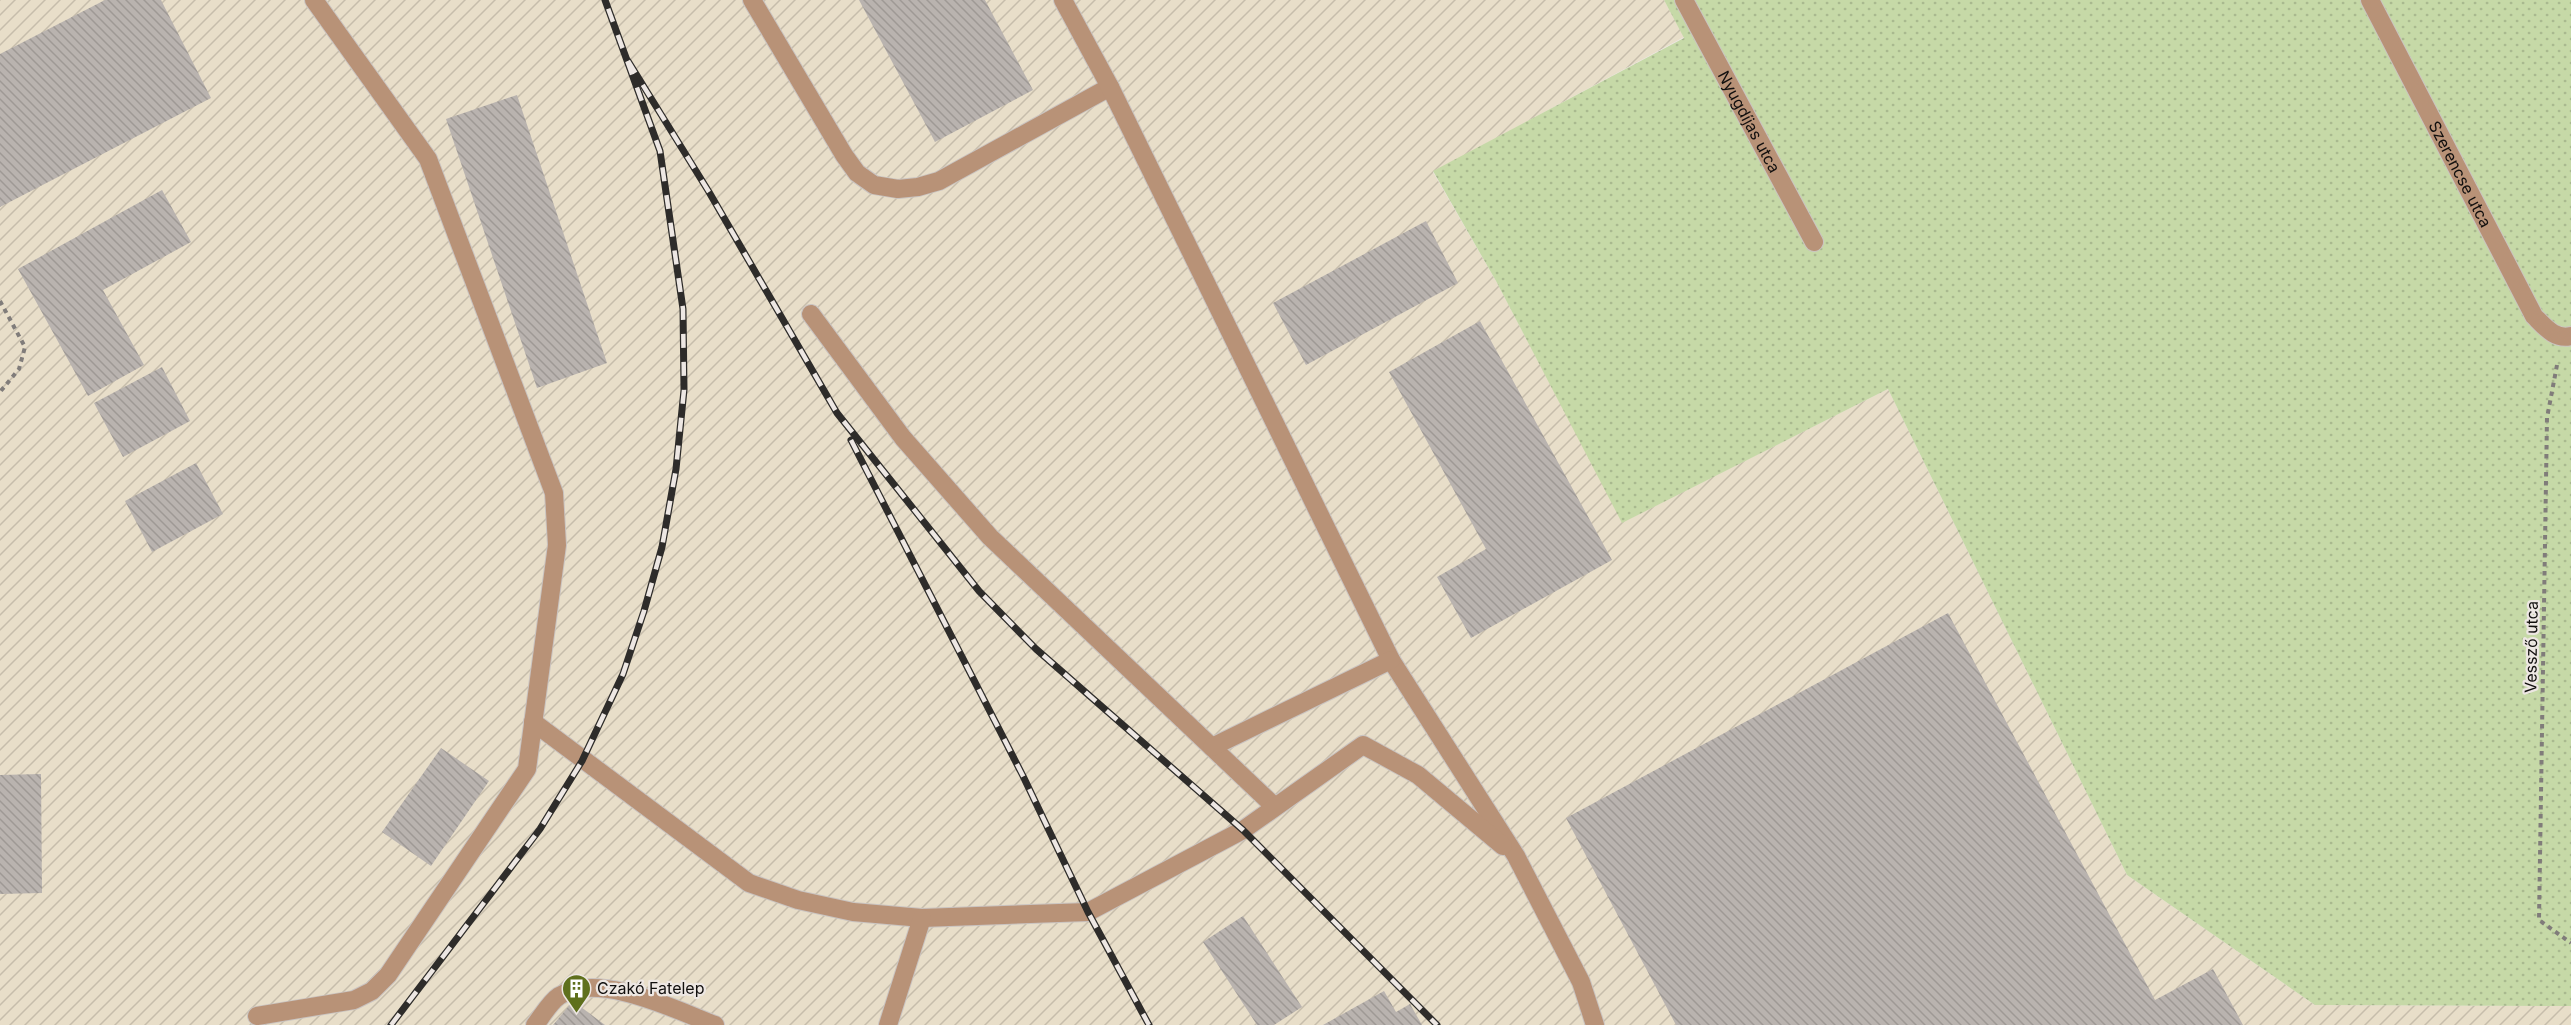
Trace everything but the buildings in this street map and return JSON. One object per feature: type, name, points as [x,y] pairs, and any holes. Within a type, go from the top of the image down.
[{"type":"street","points":[[257,1016],[354,1000],[372,991],[388,975],[527,769],[557,545],[554,493],[428,159],[314,0]]},
{"type":"street","points":[[752,0],[844,155],[857,173],[874,185],[898,189],[939,181],[1110,87]]},
{"type":"street","points":[[1063,0],[1110,87],[1391,660],[1516,856],[1581,982],[1595,1025]]},
{"type":"street","name":"Nyugdíjas utca","points":[[1684,0],[1814,242]]},
{"type":"street","name":"Szerencse utca","points":[[2370,0],[2534,316],[2550,332],[2567,337]]},
{"type":"street","points":[[811,314],[903,438],[990,537],[1274,806]]},
{"type":"street","points":[[1212,747],[1391,660]]},
{"type":"street","points":[[533,722],[749,883],[798,900],[853,912],[922,918],[1088,912],[1243,830],[1363,745],[1418,775],[1516,856]]},
{"type":"street","points":[[888,1025],[922,918]]},
{"type":"street","points":[[535,1025],[558,997],[576,989],[625,990],[715,1025]]},
{"type":"path","points":[[0,301],[25,347],[19,369],[0,392]]},
{"type":"path","name":"Vessző utca","points":[[2567,337],[2547,418],[2539,920],[2571,943]]},
{"type":"shaded area","points":[[0,0],[1664,0],[1684,37],[1433,172],[1496,281],[1623,522],[1888,389],[2127,875],[2315,1005],[2571,1006],[2571,1025],[0,1025]]},
{"type":"green space","points":[[1664,0],[2571,0],[2571,1006],[2315,1005],[2127,875],[1888,389],[1622,523],[1496,281],[1433,171],[1684,38]]},
{"type":"railway","points":[[391,1025],[540,829],[582,761],[623,674],[662,547],[676,469],[684,390],[683,309],[660,151],[605,0]]},
{"type":"railway","points":[[628,61],[709,192],[837,413],[979,591],[1036,649],[1243,830],[1437,1025]]},
{"type":"railway","points":[[851,440],[1023,776],[1088,912],[1149,1025]]},
{"type":"place","name":"Czakó Fatelep","points":[[576,1014]]}]
